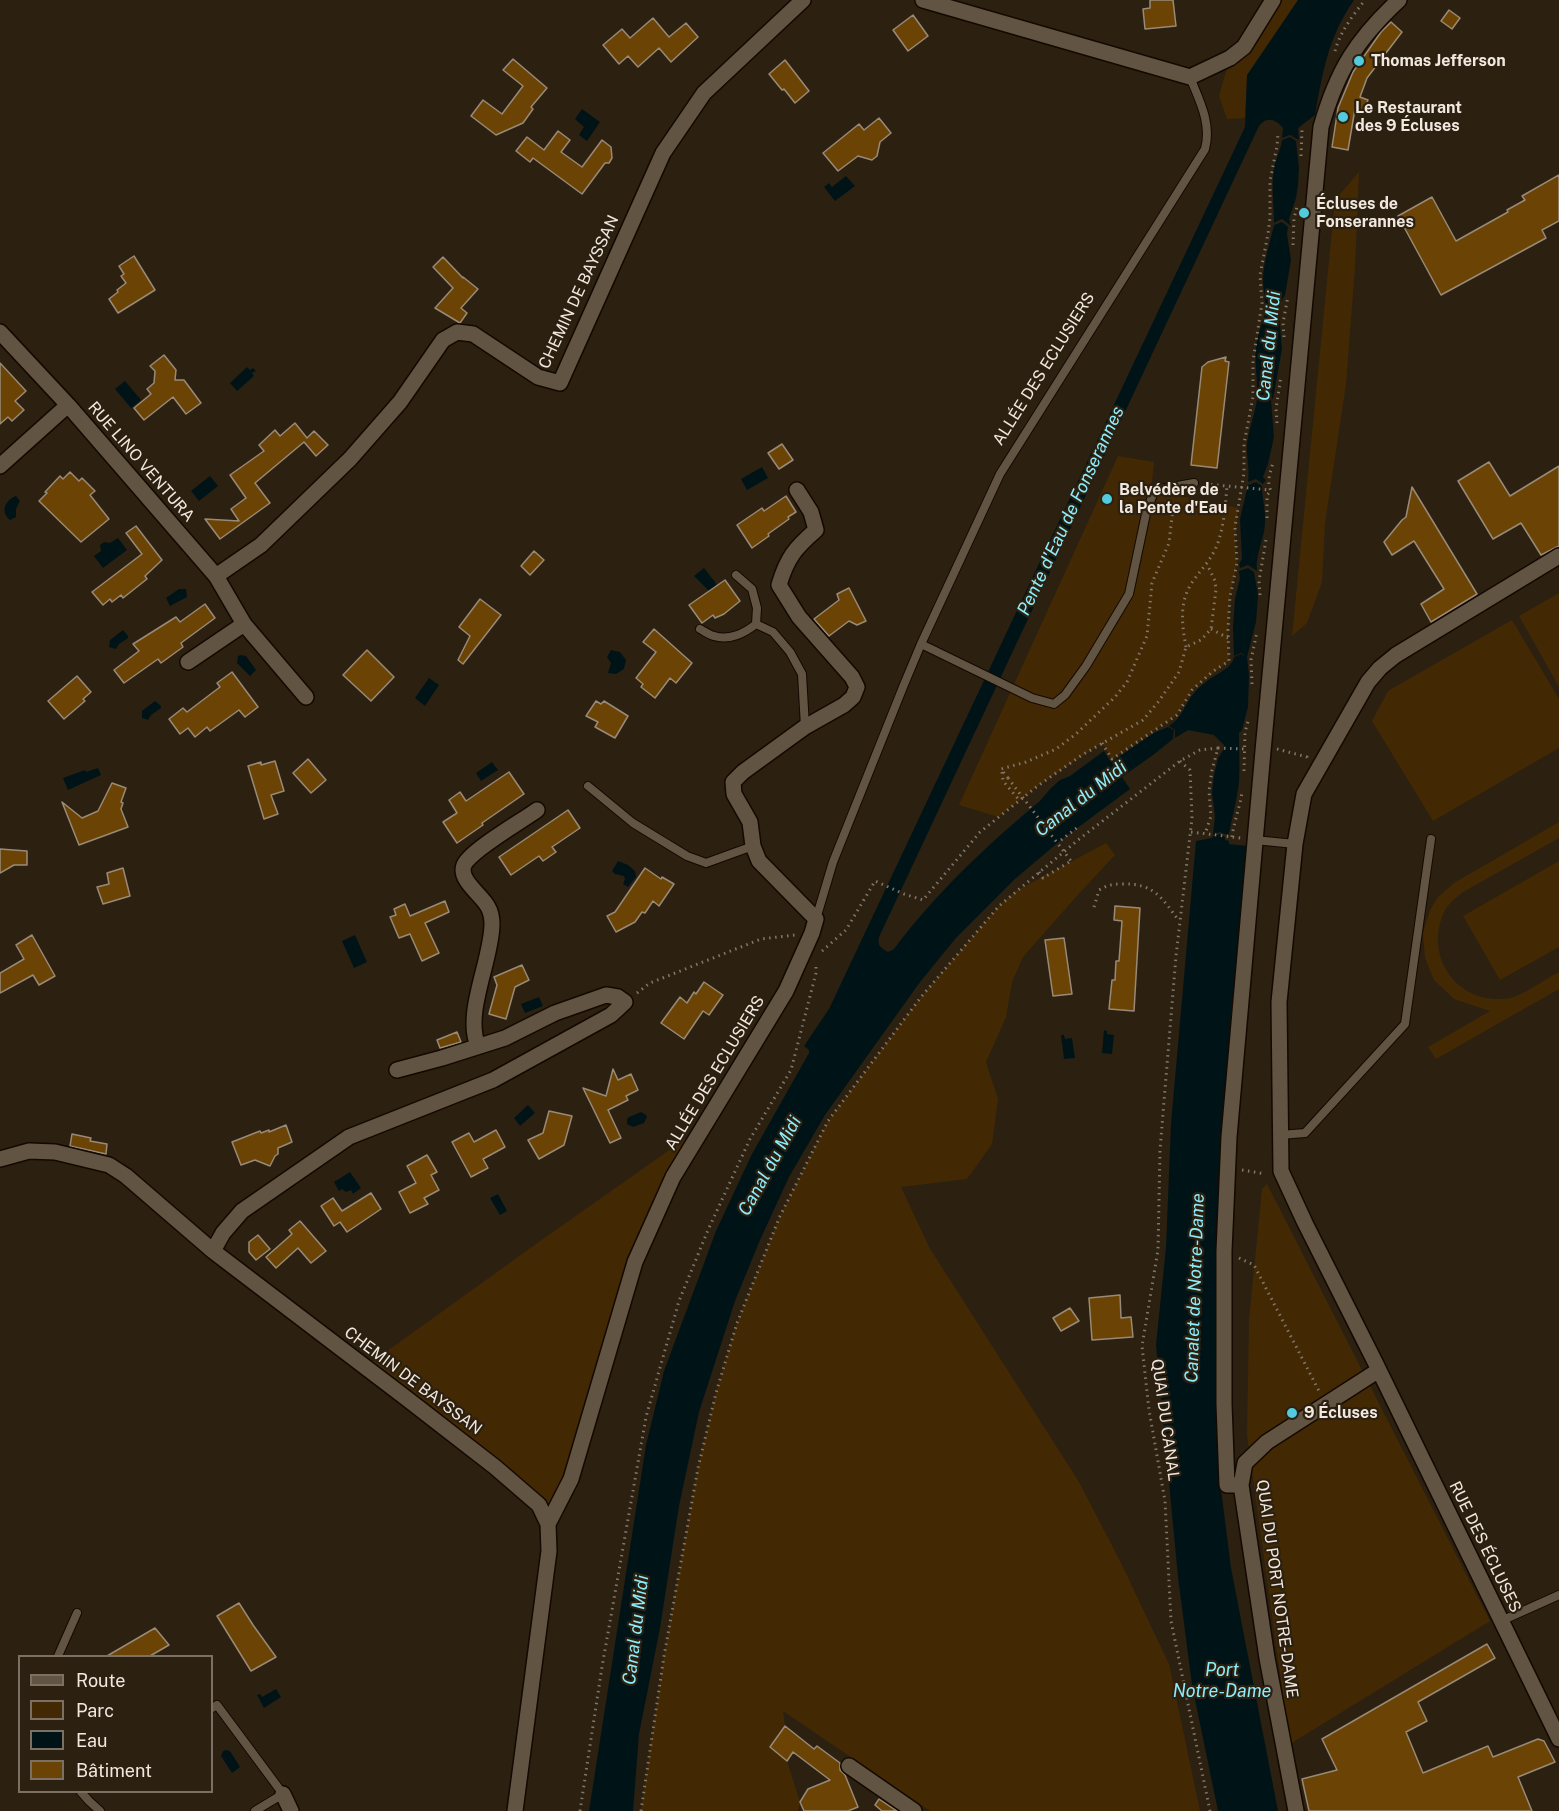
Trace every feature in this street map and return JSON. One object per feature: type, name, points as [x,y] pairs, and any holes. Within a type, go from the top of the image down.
[{"type":"street","name":"CHEMIN DE BAYSSAN","points":[[216,576],[261,544],[350,459],[400,402],[443,340],[457,332],[473,334],[538,377],[560,383],[663,153],[704,93],[803,0]]},
{"type":"street","points":[[923,0],[1190,77],[1230,58],[1244,47],[1273,0]]},
{"type":"street","points":[[1241,1485],[1227,1485],[1224,1404],[1224,1251],[1228,1167],[1255,840],[1321,127],[1347,60],[1367,32],[1399,0]]},
{"type":"street","name":"RUE LINO VENTURA","points":[[0,332],[68,405],[216,576],[244,624],[306,697]]},
{"type":"street","points":[[0,466],[68,405]]},
{"type":"street","points":[[797,490],[811,512],[816,530],[800,544],[785,566],[779,585],[799,618],[852,677],[857,687],[853,697],[844,705],[806,727],[743,772],[733,782],[734,794],[750,822],[753,846],[759,861],[814,926]]},
{"type":"street","name":"RUE DES ÉCLUSES","points":[[1559,556],[1396,655],[1368,681],[1304,794],[1295,844],[1279,1002],[1281,1171],[1559,1739]]},
{"type":"street","points":[[188,662],[244,624]]},
{"type":"street","points":[[478,1047],[474,1036],[474,1015],[490,949],[492,922],[488,907],[464,876],[464,866],[472,855],[537,810]]},
{"type":"street","name":"ALLÉE DES ECLUSIERS","points":[[548,1524],[571,1479],[635,1262],[673,1177],[786,991],[814,926]]},
{"type":"street","points":[[213,1251],[242,1211],[349,1137],[493,1080],[611,1015],[625,1002],[618,997],[606,995],[555,1013],[505,1038],[397,1070]]},
{"type":"street","name":"CHEMIN DE BAYSSAN","points":[[0,1159],[29,1151],[55,1152],[109,1165],[126,1176],[213,1251],[495,1467],[539,1505],[548,1524]]},
{"type":"street","name":"QUAI DU PORT NOTRE-DAME","points":[[1296,1811],[1267,1658],[1241,1485],[1245,1463],[1267,1442],[1379,1370]]},
{"type":"street","points":[[515,1811],[549,1551],[548,1524]]},
{"type":"street","points":[[849,1766],[914,1811]]},
{"type":"street","points":[[283,1794],[291,1811]]},
{"type":"lane","name":"ALLÉE DES ECLUSIERS","points":[[814,926],[833,862],[921,644],[1000,474],[1205,149],[1208,137],[1207,120],[1190,77]]},
{"type":"lane","points":[[921,644],[1032,698],[1054,704],[1065,695],[1086,666],[1129,594],[1147,509],[1155,490],[1194,483]]},
{"type":"lane","points":[[700,628],[714,636],[730,637],[745,633],[756,624],[757,608],[752,589],[736,575]]},
{"type":"lane","points":[[756,624],[773,632],[790,652],[802,674],[806,727]]},
{"type":"lane","points":[[588,786],[633,824],[687,856],[706,863],[753,846]]},
{"type":"lane","points":[[1280,1135],[1305,1133],[1405,1024],[1431,839]]},
{"type":"lane","points":[[1255,840],[1295,844]]},
{"type":"lane","points":[[1501,1621],[1559,1595]]},
{"type":"lane","points":[[58,1655],[77,1613]]},
{"type":"lane","points":[[213,1707],[217,1705],[283,1794],[255,1811]]},
{"type":"lane","points":[[83,1793],[100,1811]]},
{"type":"path","points":[[1102,743],[1112,759],[1177,716],[1192,690],[1212,672],[1229,661],[1230,597],[1237,563],[1235,527],[1242,493],[1244,444],[1253,397],[1253,361],[1261,312],[1260,275],[1270,218],[1269,181],[1278,134]]},
{"type":"path","points":[[1283,323],[1284,335]]},
{"type":"path","points":[[1276,409],[1276,421]]},
{"type":"path","points":[[1207,484],[1267,492],[1268,523]]},
{"type":"path","points":[[580,1811],[602,1667],[646,1417],[679,1301],[708,1230],[750,1139],[792,1070],[816,973],[816,957],[846,930],[875,881],[923,900],[980,832],[1065,767],[1143,720],[1179,672],[1186,646],[1182,622],[1184,598],[1191,583],[1207,564],[1216,548],[1222,527],[1227,486]]},
{"type":"path","points":[[1001,769],[1026,762],[1056,749],[1076,734],[1115,697],[1127,682],[1147,636],[1152,583],[1169,543],[1175,488]]},
{"type":"path","points":[[1260,593],[1262,553],[1268,531]]},
{"type":"path","points":[[1186,646],[1201,640],[1211,629],[1216,590],[1215,581],[1207,564]]},
{"type":"path","points":[[1211,629],[1228,638]]},
{"type":"path","points":[[1251,660],[1252,689]]},
{"type":"path","points":[[1244,775],[1245,732],[1250,715]]},
{"type":"path","points":[[1264,746],[1307,757]]},
{"type":"path","points":[[1208,834],[1211,816],[1209,791],[1218,748]]},
{"type":"path","points":[[641,1811],[664,1656],[698,1468],[713,1404],[737,1323],[780,1216],[828,1121],[921,997],[999,906],[1078,840],[1180,762],[1200,750],[1245,749]]},
{"type":"path","name":"QUAI DU CANAL","points":[[1180,762],[1190,770],[1191,832],[1180,923],[1160,1150],[1158,1250],[1142,1346],[1149,1410],[1165,1501],[1171,1621],[1210,1811]]},
{"type":"path","points":[[1001,769],[1071,861],[1044,878],[1039,872]]},
{"type":"path","points":[[1001,769],[1003,781],[1020,801]]},
{"type":"path","points":[[1191,832],[1232,837],[1243,784]]},
{"type":"path","points":[[1061,840],[1078,828]]},
{"type":"path","points":[[1094,907],[1099,890],[1108,885],[1131,884],[1148,887],[1164,899],[1180,923]]},
{"type":"path","points":[[625,1002],[650,983],[760,939],[814,926]]},
{"type":"path","points":[[1228,1167],[1266,1174],[1271,1180]]},
{"type":"path","points":[[1224,1251],[1254,1264],[1322,1395]]},
{"type":"green space","points":[[1273,0],[1298,0],[1247,78],[1245,118],[1227,119],[1219,96],[1230,58]]},
{"type":"green space","points":[[1359,172],[1355,267],[1346,384],[1325,523],[1322,582],[1307,623],[1292,636],[1335,200]]},
{"type":"green space","points":[[1118,456],[1154,462],[1149,489],[1238,508],[1235,539],[1237,563],[1230,597],[1229,661],[1192,690],[1177,715],[1112,759],[1102,743],[1039,785],[998,817],[959,805]]},
{"type":"green space","points":[[1559,593],[1559,687],[1519,616]]},
{"type":"green space","points":[[1512,620],[1559,699],[1559,748],[1433,821],[1372,721],[1388,691]]},
{"type":"green space","points":[[1559,822],[1559,838],[1463,892],[1450,904],[1444,912],[1439,930],[1438,947],[1442,962],[1450,976],[1462,987],[1476,995],[1492,999],[1515,997],[1559,972],[1559,989],[1436,1059],[1428,1047],[1490,1011],[1454,999],[1434,980],[1425,958],[1423,933],[1430,910],[1438,897],[1454,883]]},
{"type":"green space","points":[[1106,843],[1115,855],[1023,957],[1012,982],[1006,1017],[986,1062],[998,1099],[992,1144],[967,1179],[901,1187],[929,1247],[1079,1482],[1121,1563],[1169,1664],[1200,1811],[930,1811],[783,1711],[785,1726],[770,1747],[787,1761],[800,1802],[798,1811],[641,1811],[664,1656],[698,1468],[716,1393],[737,1323],[780,1216],[828,1121],[921,997],[999,906],[1016,891]]},
{"type":"green space","points":[[1559,861],[1559,947],[1500,980],[1463,916]]},
{"type":"green space","points":[[695,1132],[635,1262],[571,1479],[548,1524],[539,1505],[365,1367]]},
{"type":"green space","points":[[1267,1184],[1490,1621],[1290,1744],[1247,1435],[1249,1320],[1262,1189]]},
{"type":"water","points":[[1298,0],[1354,0],[1332,41],[1315,115],[1298,128],[1299,140],[1290,135],[1282,138],[1283,128],[1273,120],[1267,120],[1258,128],[879,937],[880,946],[888,952],[894,949],[927,908],[963,870],[1060,780],[1070,776],[1104,751],[1111,762],[1154,733],[1168,727],[1174,730],[1173,739],[1122,777],[1130,789],[1061,840],[1015,879],[956,938],[920,982],[825,1115],[789,1177],[735,1301],[699,1412],[679,1506],[660,1628],[639,1734],[633,1811],[589,1811],[646,1445],[664,1371],[716,1231],[752,1154],[809,1053],[804,1046],[829,1009],[1245,127],[1247,75]]},
{"type":"water","points":[[582,109],[600,122],[587,141],[579,135],[584,127],[575,119]]},
{"type":"water","points":[[1290,137],[1296,141],[1299,168],[1296,198],[1289,219],[1291,226],[1282,219],[1274,223],[1273,189],[1274,168],[1282,140]]},
{"type":"water","points":[[846,176],[855,186],[835,201],[824,187],[829,183],[832,187]]},
{"type":"water","name":"Canal du Midi","points":[[1282,222],[1288,227],[1291,260],[1285,295],[1280,304],[1282,349],[1273,399],[1265,394],[1256,397],[1256,354],[1258,335],[1265,314],[1272,310],[1265,313],[1263,278],[1266,258],[1274,225]]},
{"type":"water","points":[[247,367],[256,371],[252,373],[254,376],[237,391],[230,383]]},
{"type":"water","points":[[125,381],[141,400],[131,408],[115,389]]},
{"type":"water","points":[[1264,396],[1271,400],[1274,437],[1263,477],[1266,480],[1263,484],[1256,479],[1248,482],[1247,448],[1257,399]]},
{"type":"water","points":[[762,467],[768,478],[747,490],[741,479]]},
{"type":"water","points":[[210,476],[218,486],[199,501],[191,491]]},
{"type":"water","points":[[1256,482],[1262,486],[1265,519],[1257,559],[1257,571],[1248,565],[1240,568],[1239,564],[1242,559],[1240,519],[1248,485]]},
{"type":"water","points":[[16,496],[20,501],[16,509],[16,517],[10,520],[5,513],[5,506]]},
{"type":"water","points":[[118,538],[127,550],[103,568],[94,556],[101,551],[100,545],[104,542],[110,543]]},
{"type":"water","points":[[704,568],[715,582],[719,592],[714,596],[694,576]]},
{"type":"water","points":[[1248,568],[1254,572],[1258,595],[1256,622],[1247,657],[1241,653],[1234,656],[1233,627],[1239,571]]},
{"type":"water","points":[[179,589],[186,589],[187,597],[170,606],[166,598]]},
{"type":"water","points":[[123,630],[128,638],[116,649],[109,647],[110,640]]},
{"type":"water","points":[[611,650],[620,652],[626,660],[624,669],[616,674],[608,673],[611,663],[607,657]]},
{"type":"water","points":[[1241,654],[1247,657],[1249,675],[1248,707],[1242,730],[1239,733],[1238,789],[1229,834],[1220,832],[1213,835],[1214,775],[1224,745],[1214,735],[1188,730],[1175,738],[1175,730],[1169,726],[1178,718],[1197,689],[1227,668],[1234,657]]},
{"type":"water","points":[[240,655],[246,656],[256,670],[250,676],[237,663]]},
{"type":"water","points":[[429,678],[439,685],[425,706],[415,698]]},
{"type":"water","points":[[155,701],[161,708],[148,720],[142,718],[142,711]]},
{"type":"water","points":[[492,762],[498,770],[481,781],[476,773]]},
{"type":"water","points":[[98,768],[101,775],[68,790],[63,778]]},
{"type":"water","name":"Port Notre-Dame","points":[[1220,834],[1229,841],[1229,844],[1247,846],[1222,1134],[1215,1274],[1216,1406],[1221,1489],[1231,1568],[1278,1811],[1218,1811],[1192,1685],[1178,1577],[1156,1345],[1166,1247],[1171,1124],[1196,841]]},
{"type":"water","points":[[618,861],[635,871],[636,877],[628,887],[623,884],[624,876],[612,871]]},
{"type":"water","points":[[355,935],[367,962],[354,968],[342,941]]},
{"type":"water","points":[[539,997],[543,1006],[525,1013],[521,1004]]},
{"type":"water","points":[[1104,1030],[1107,1034],[1114,1035],[1112,1054],[1102,1053]]},
{"type":"water","points":[[1061,1035],[1064,1035],[1065,1039],[1072,1038],[1075,1058],[1064,1059]]},
{"type":"water","points":[[528,1105],[535,1113],[520,1126],[514,1118]]},
{"type":"water","points":[[641,1112],[647,1117],[644,1123],[633,1127],[627,1124],[629,1117]]},
{"type":"water","points":[[350,1172],[361,1188],[353,1194],[351,1190],[339,1191],[334,1182]]},
{"type":"water","points":[[498,1194],[507,1211],[500,1215],[490,1198]]},
{"type":"water","points":[[276,1689],[281,1697],[264,1708],[257,1695],[260,1694],[262,1697]]},
{"type":"water","points":[[226,1750],[230,1751],[240,1767],[232,1773],[221,1756]]},
{"type":"building","points":[[1150,0],[1173,0],[1176,26],[1145,29],[1143,9],[1150,8]]},
{"type":"building","points":[[1449,10],[1460,18],[1452,29],[1441,21]]},
{"type":"building","points":[[913,15],[928,36],[908,51],[893,30]]},
{"type":"building","points":[[653,18],[669,37],[686,23],[698,37],[671,62],[659,48],[638,67],[628,56],[619,64],[603,45],[622,29],[630,38]]},
{"type":"building","points":[[1391,22],[1402,32],[1367,78],[1360,97],[1368,100],[1364,111],[1355,109],[1348,150],[1332,147],[1338,108],[1353,72],[1381,32]]},
{"type":"building","points":[[513,59],[547,88],[531,107],[533,109],[523,123],[496,135],[471,116],[483,100],[502,114],[523,86],[503,70]]},
{"type":"building","points":[[785,60],[809,91],[795,103],[769,74]]},
{"type":"building","points":[[879,118],[891,133],[880,142],[877,156],[872,160],[858,156],[838,171],[823,153],[859,124],[864,130]]},
{"type":"building","points":[[558,131],[570,140],[561,152],[582,167],[602,140],[611,147],[612,158],[609,163],[605,163],[582,194],[533,158],[530,162],[516,151],[527,137],[544,150]]},
{"type":"building","points":[[1559,175],[1559,221],[1542,230],[1546,238],[1441,295],[1398,216],[1432,197],[1456,241],[1508,212],[1507,210],[1525,200],[1522,196]]},
{"type":"building","points":[[134,256],[155,290],[118,313],[109,299],[126,283],[121,276],[124,274],[119,266]]},
{"type":"building","points":[[443,257],[463,278],[478,289],[461,308],[467,313],[460,323],[435,308],[453,288],[433,267]]},
{"type":"building","points":[[164,355],[176,370],[175,380],[184,380],[201,403],[186,414],[173,397],[144,420],[134,408],[151,394],[147,389],[154,383],[155,371],[150,366]]},
{"type":"building","points":[[1226,357],[1225,361],[1229,362],[1217,468],[1191,465],[1202,367],[1208,362]]},
{"type":"building","points":[[0,363],[26,391],[15,401],[24,410],[12,421],[8,417],[0,424]]},
{"type":"building","points":[[295,423],[307,438],[314,431],[328,445],[316,456],[304,442],[255,483],[270,503],[220,539],[205,519],[239,521],[231,509],[246,498],[230,475],[264,451],[259,445],[275,430],[280,436]]},
{"type":"building","points":[[782,444],[793,460],[779,469],[768,453]]},
{"type":"building","points":[[1489,462],[1510,496],[1559,466],[1559,546],[1541,555],[1521,523],[1493,539],[1458,481]]},
{"type":"building","points":[[70,472],[79,481],[82,478],[95,491],[90,495],[109,519],[81,542],[39,501],[60,476],[63,479]]},
{"type":"building","points":[[1412,487],[1477,594],[1431,622],[1421,604],[1444,589],[1414,541],[1392,555],[1384,542],[1406,517]]},
{"type":"building","points":[[786,496],[796,512],[752,548],[737,525],[762,508],[764,511]]},
{"type":"building","points":[[136,526],[162,560],[145,576],[147,579],[123,598],[121,595],[112,602],[110,599],[103,605],[92,592],[142,554],[126,533]]},
{"type":"building","points":[[534,551],[544,560],[530,575],[521,566]]},
{"type":"building","points":[[725,580],[740,601],[724,614],[715,618],[713,615],[702,623],[689,605]]},
{"type":"building","points":[[849,588],[866,621],[857,625],[849,621],[829,636],[814,619],[839,600],[837,594]]},
{"type":"building","points":[[480,599],[501,615],[463,664],[458,660],[470,636],[459,627]]},
{"type":"building","points":[[205,604],[215,618],[181,643],[183,647],[161,663],[158,659],[124,683],[114,670],[139,651],[133,644],[176,617],[180,622]]},
{"type":"building","points":[[654,629],[692,663],[676,683],[670,678],[655,698],[641,687],[643,684],[636,678],[656,652],[643,642]]},
{"type":"building","points":[[367,650],[394,677],[371,701],[343,675]]},
{"type":"building","points":[[232,672],[258,707],[245,717],[239,710],[210,731],[207,727],[195,737],[188,728],[180,734],[169,719],[183,708],[187,712],[220,687],[217,683]]},
{"type":"building","points":[[77,676],[91,692],[83,699],[85,701],[64,719],[48,701]]},
{"type":"building","points":[[596,701],[601,704],[604,701],[628,716],[615,738],[595,727],[598,722],[586,716]]},
{"type":"building","points":[[308,759],[326,780],[311,793],[293,773]]},
{"type":"building","points":[[275,761],[284,791],[271,795],[278,814],[264,819],[248,766]]},
{"type":"building","points":[[509,772],[524,794],[457,843],[443,822],[457,813],[449,800],[460,792],[466,801]]},
{"type":"building","points":[[112,783],[126,788],[121,809],[128,827],[79,845],[62,802],[82,818],[98,811]]},
{"type":"building","points":[[568,810],[580,828],[552,847],[556,852],[543,861],[539,856],[511,875],[499,857]]},
{"type":"building","points":[[0,849],[27,851],[27,865],[14,865],[0,873]]},
{"type":"building","points":[[123,868],[130,896],[103,904],[97,887],[109,884],[107,873]]},
{"type":"building","points":[[645,868],[661,879],[662,877],[674,884],[659,906],[653,901],[635,922],[616,932],[607,916],[615,912]]},
{"type":"building","points":[[445,901],[449,912],[425,923],[439,953],[422,961],[410,934],[399,938],[390,917],[396,915],[394,909],[405,904],[410,916]]},
{"type":"building","points":[[1115,906],[1140,908],[1134,1011],[1109,1009],[1112,980],[1115,980],[1116,961],[1119,961],[1122,921],[1114,920]]},
{"type":"building","points":[[32,935],[55,976],[39,985],[33,975],[0,993],[0,973],[24,959],[16,945]]},
{"type":"building","points":[[1064,938],[1072,994],[1053,996],[1045,940]]},
{"type":"building","points":[[522,965],[529,980],[515,987],[506,1019],[489,1014],[497,985],[494,977]]},
{"type":"building","points":[[704,982],[723,995],[709,1015],[703,1011],[684,1039],[661,1023],[680,997],[687,1003]]},
{"type":"building","points":[[457,1032],[461,1042],[440,1048],[437,1040]]},
{"type":"building","points":[[613,1069],[618,1080],[631,1074],[638,1090],[626,1096],[628,1100],[608,1110],[621,1138],[610,1143],[583,1088],[606,1096]]},
{"type":"building","points":[[549,1111],[572,1116],[564,1145],[539,1159],[528,1140],[543,1133]]},
{"type":"building","points":[[286,1125],[292,1142],[278,1148],[278,1154],[270,1166],[255,1160],[241,1165],[232,1142],[260,1131],[261,1133],[269,1130],[269,1132]]},
{"type":"building","points":[[496,1130],[505,1147],[483,1159],[488,1168],[471,1177],[452,1142],[469,1133],[474,1142]]},
{"type":"building","points":[[72,1134],[107,1144],[106,1154],[70,1146]]},
{"type":"building","points":[[427,1155],[437,1172],[431,1175],[439,1190],[424,1198],[428,1204],[410,1213],[399,1192],[416,1183],[407,1166]]},
{"type":"building","points":[[371,1193],[381,1209],[347,1232],[340,1222],[334,1226],[321,1206],[333,1198],[342,1211]]},
{"type":"building","points":[[300,1221],[326,1251],[311,1263],[298,1248],[276,1268],[266,1257],[292,1234],[289,1230]]},
{"type":"building","points":[[258,1235],[270,1249],[256,1260],[249,1252],[249,1242]]},
{"type":"building","points":[[1120,1295],[1121,1318],[1131,1317],[1133,1337],[1092,1340],[1089,1298]]},
{"type":"building","points":[[1070,1308],[1079,1321],[1061,1331],[1053,1318]]},
{"type":"building","points":[[239,1603],[276,1657],[251,1671],[217,1616]]},
{"type":"building","points":[[155,1628],[169,1645],[152,1655],[109,1655]]},
{"type":"building","points":[[1487,1644],[1495,1658],[1418,1702],[1427,1721],[1406,1732],[1423,1773],[1488,1746],[1493,1757],[1538,1739],[1544,1741],[1555,1762],[1518,1777],[1532,1811],[1309,1811],[1302,1779],[1337,1770],[1322,1739]]},
{"type":"building","points":[[785,1726],[814,1749],[817,1746],[840,1763],[840,1770],[845,1775],[858,1807],[848,1811],[804,1811],[800,1802],[808,1789],[830,1780],[793,1752],[787,1761],[770,1747]]},
{"type":"building","points":[[879,1799],[897,1811],[882,1811],[875,1805]]},
{"type":"place","name":"Thomas Jefferson","points":[[1359,61]]},
{"type":"place","name":"Le Restaurant des 9 Écluses","points":[[1343,117]]},
{"type":"place","name":"Écluses de Fonserannes","points":[[1304,213]]},
{"type":"place","name":"Belvédère de la Pente d'Eau","points":[[1107,499]]},
{"type":"place","name":"9 Écluses","points":[[1292,1413]]},
{"type":"water label","name":"Pente d'Eau de Fonserannes","points":[[1071,511]]},
{"type":"water label","name":"Canalet de Notre-Dame","points":[[1195,1288]]}]
